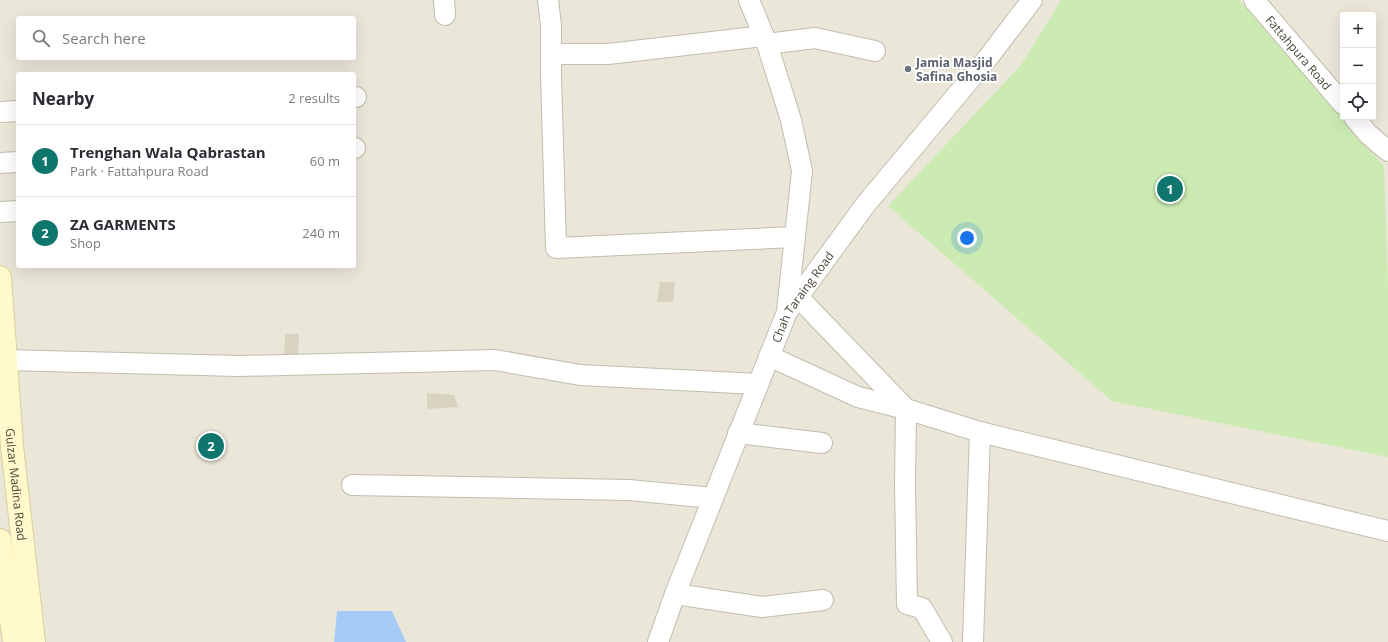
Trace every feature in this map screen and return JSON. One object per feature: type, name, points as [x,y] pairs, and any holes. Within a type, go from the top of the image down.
[{"type":"street","points":[[548,0],[551,25],[556,248],[795,238]]},
{"type":"street","points":[[749,0],[766,40],[790,120],[802,171],[795,238],[793,304],[906,409],[905,484],[907,604],[922,608],[942,642]]},
{"type":"street","name":"Chah Taraing Road","points":[[658,642],[675,594],[738,433],[769,356],[793,304],[866,204],[986,59],[1032,0]]},
{"type":"street","name":"Fattahpura Road","points":[[1254,0],[1340,100]]},
{"type":"street","points":[[551,54],[608,54],[766,40],[815,38],[875,51]]},
{"type":"street","points":[[0,112],[16,111]]},
{"type":"street","points":[[1356,120],[1368,134],[1388,152]]},
{"type":"street","points":[[0,163],[16,162]]},
{"type":"street","points":[[0,212],[16,211]]},
{"type":"street","name":"Gulzar Madina Road","points":[[0,277],[6,360],[6,447],[34,642]]},
{"type":"street","points":[[769,356],[858,398],[906,409],[980,432],[1388,531]]},
{"type":"street","points":[[6,360],[239,366],[495,360],[580,375],[758,384]]},
{"type":"street","points":[[973,642],[980,432]]},
{"type":"street","points":[[738,433],[822,443]]},
{"type":"street","points":[[352,484],[629,490],[713,498]]},
{"type":"street","name":"Gulzar Madina Road","points":[[0,540],[3,584],[14,642]]},
{"type":"street","points":[[675,594],[762,607],[823,600]]},
{"type":"shaded area","points":[[0,0],[1388,0],[1388,642],[0,642]]},
{"type":"green space","points":[[1061,0],[1239,0],[1340,116],[1340,120],[1344,120],[1384,166],[1388,288],[1388,457],[1112,401],[888,206],[1021,65]]},
{"type":"water","points":[[337,611],[392,611],[406,642],[334,642]]},
{"type":"building","points":[[660,282],[675,282],[673,302],[657,302]]},
{"type":"building","points":[[285,334],[299,334],[298,356],[284,358]]},
{"type":"building","points":[[427,393],[454,395],[458,407],[427,409]]},
{"type":"place","name":"Jamia Masjid Safina Ghosia","points":[[908,69]]},
{"type":"place","name":"Trenghan Wala Qabrastan","points":[[1170,189]]},
{"type":"place","name":"ZA GARMENTS","points":[[211,446]]}]
